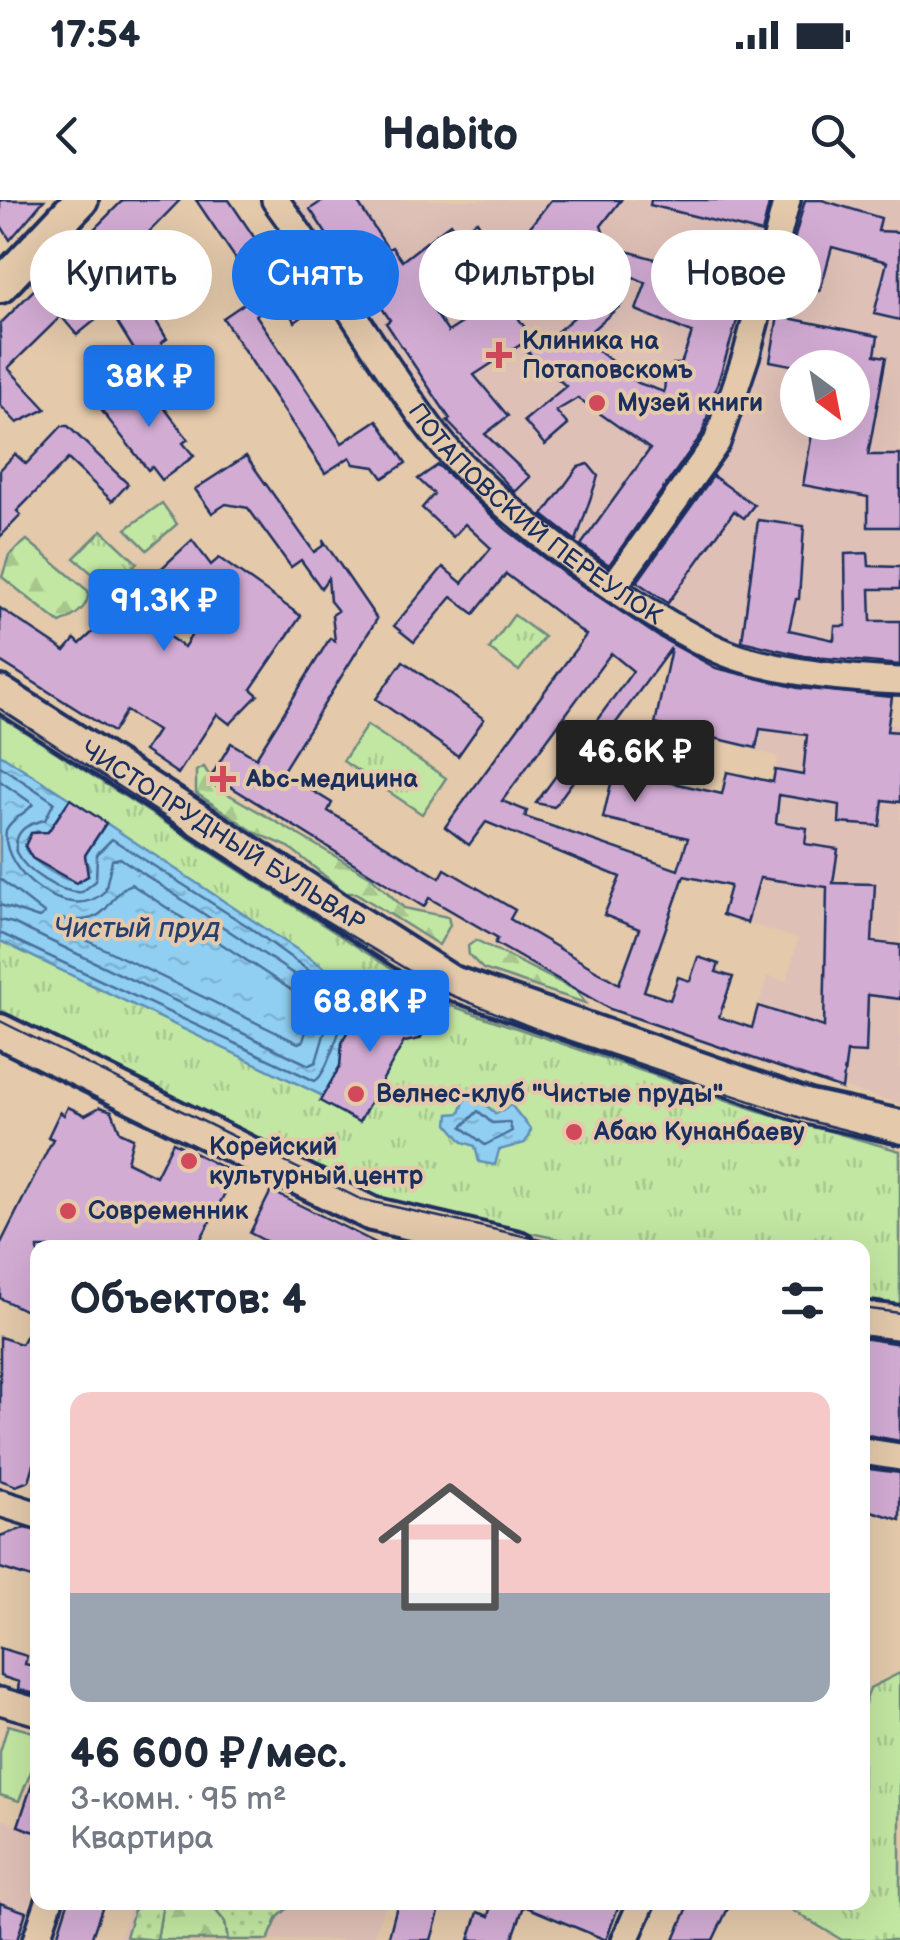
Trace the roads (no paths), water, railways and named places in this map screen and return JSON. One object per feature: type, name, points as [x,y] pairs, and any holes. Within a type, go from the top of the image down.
[{"type":"main road","points":[[5,271],[82,200]]},
{"type":"main road","name":"ЧИСТОПРУДНЫЙ БУЛЬВАР","points":[[0,693],[450,982],[756,1090],[862,1120],[900,1126]]},
{"type":"main road","points":[[0,1031],[372,1214],[484,1240]]},
{"type":"main road","points":[[870,1319],[900,1323]]},
{"type":"street","name":"ПОТАПОВСКИЙ ПЕРЕУЛОК","points":[[275,200],[450,453],[510,509],[613,586],[691,636],[742,659],[810,674],[900,681]]},
{"type":"street","points":[[613,586],[717,442],[787,200]]},
{"type":"street","points":[[870,1453],[900,1457]]},
{"type":"street","points":[[0,1503],[30,1512]]},
{"type":"street","points":[[0,1701],[30,1710]]},
{"type":"street","points":[[36,1940],[47,1910]]},
{"type":"street","points":[[625,1940],[638,1910]]},
{"type":"water","name":"Чистый пруд","points":[[0,754],[70,799],[47,833],[37,831],[27,838],[25,849],[50,871],[81,882],[90,869],[84,857],[106,823],[373,1000],[348,1029],[340,1066],[323,1096],[0,941]]},
{"type":"water","points":[[475,1095],[496,1114],[511,1105],[531,1130],[525,1143],[499,1150],[495,1165],[479,1162],[475,1146],[463,1142],[448,1124],[449,1114],[460,1113],[465,1099]]},
{"type":"tram line","points":[[0,709],[298,904],[446,993],[541,1031],[810,1121],[900,1144]]},
{"type":"tram line","points":[[0,1021],[360,1199],[541,1240]]},
{"type":"tram line","points":[[870,1309],[900,1313]]},
{"type":"place","name":"Клиника на Потаповскомъ","points":[[499,355]]},
{"type":"place","name":"Музей книги","points":[[597,403]]},
{"type":"place","name":"Abc-медицина","points":[[223,779]]},
{"type":"place","name":"Велнес-клуб \"Чистые пруды\"","points":[[356,1094]]},
{"type":"place","name":"Абаю Кунанбаеву","points":[[574,1132]]},
{"type":"place","name":"Корейский культурный центр","points":[[189,1161]]},
{"type":"place","name":"Современник","points":[[68,1211]]}]
